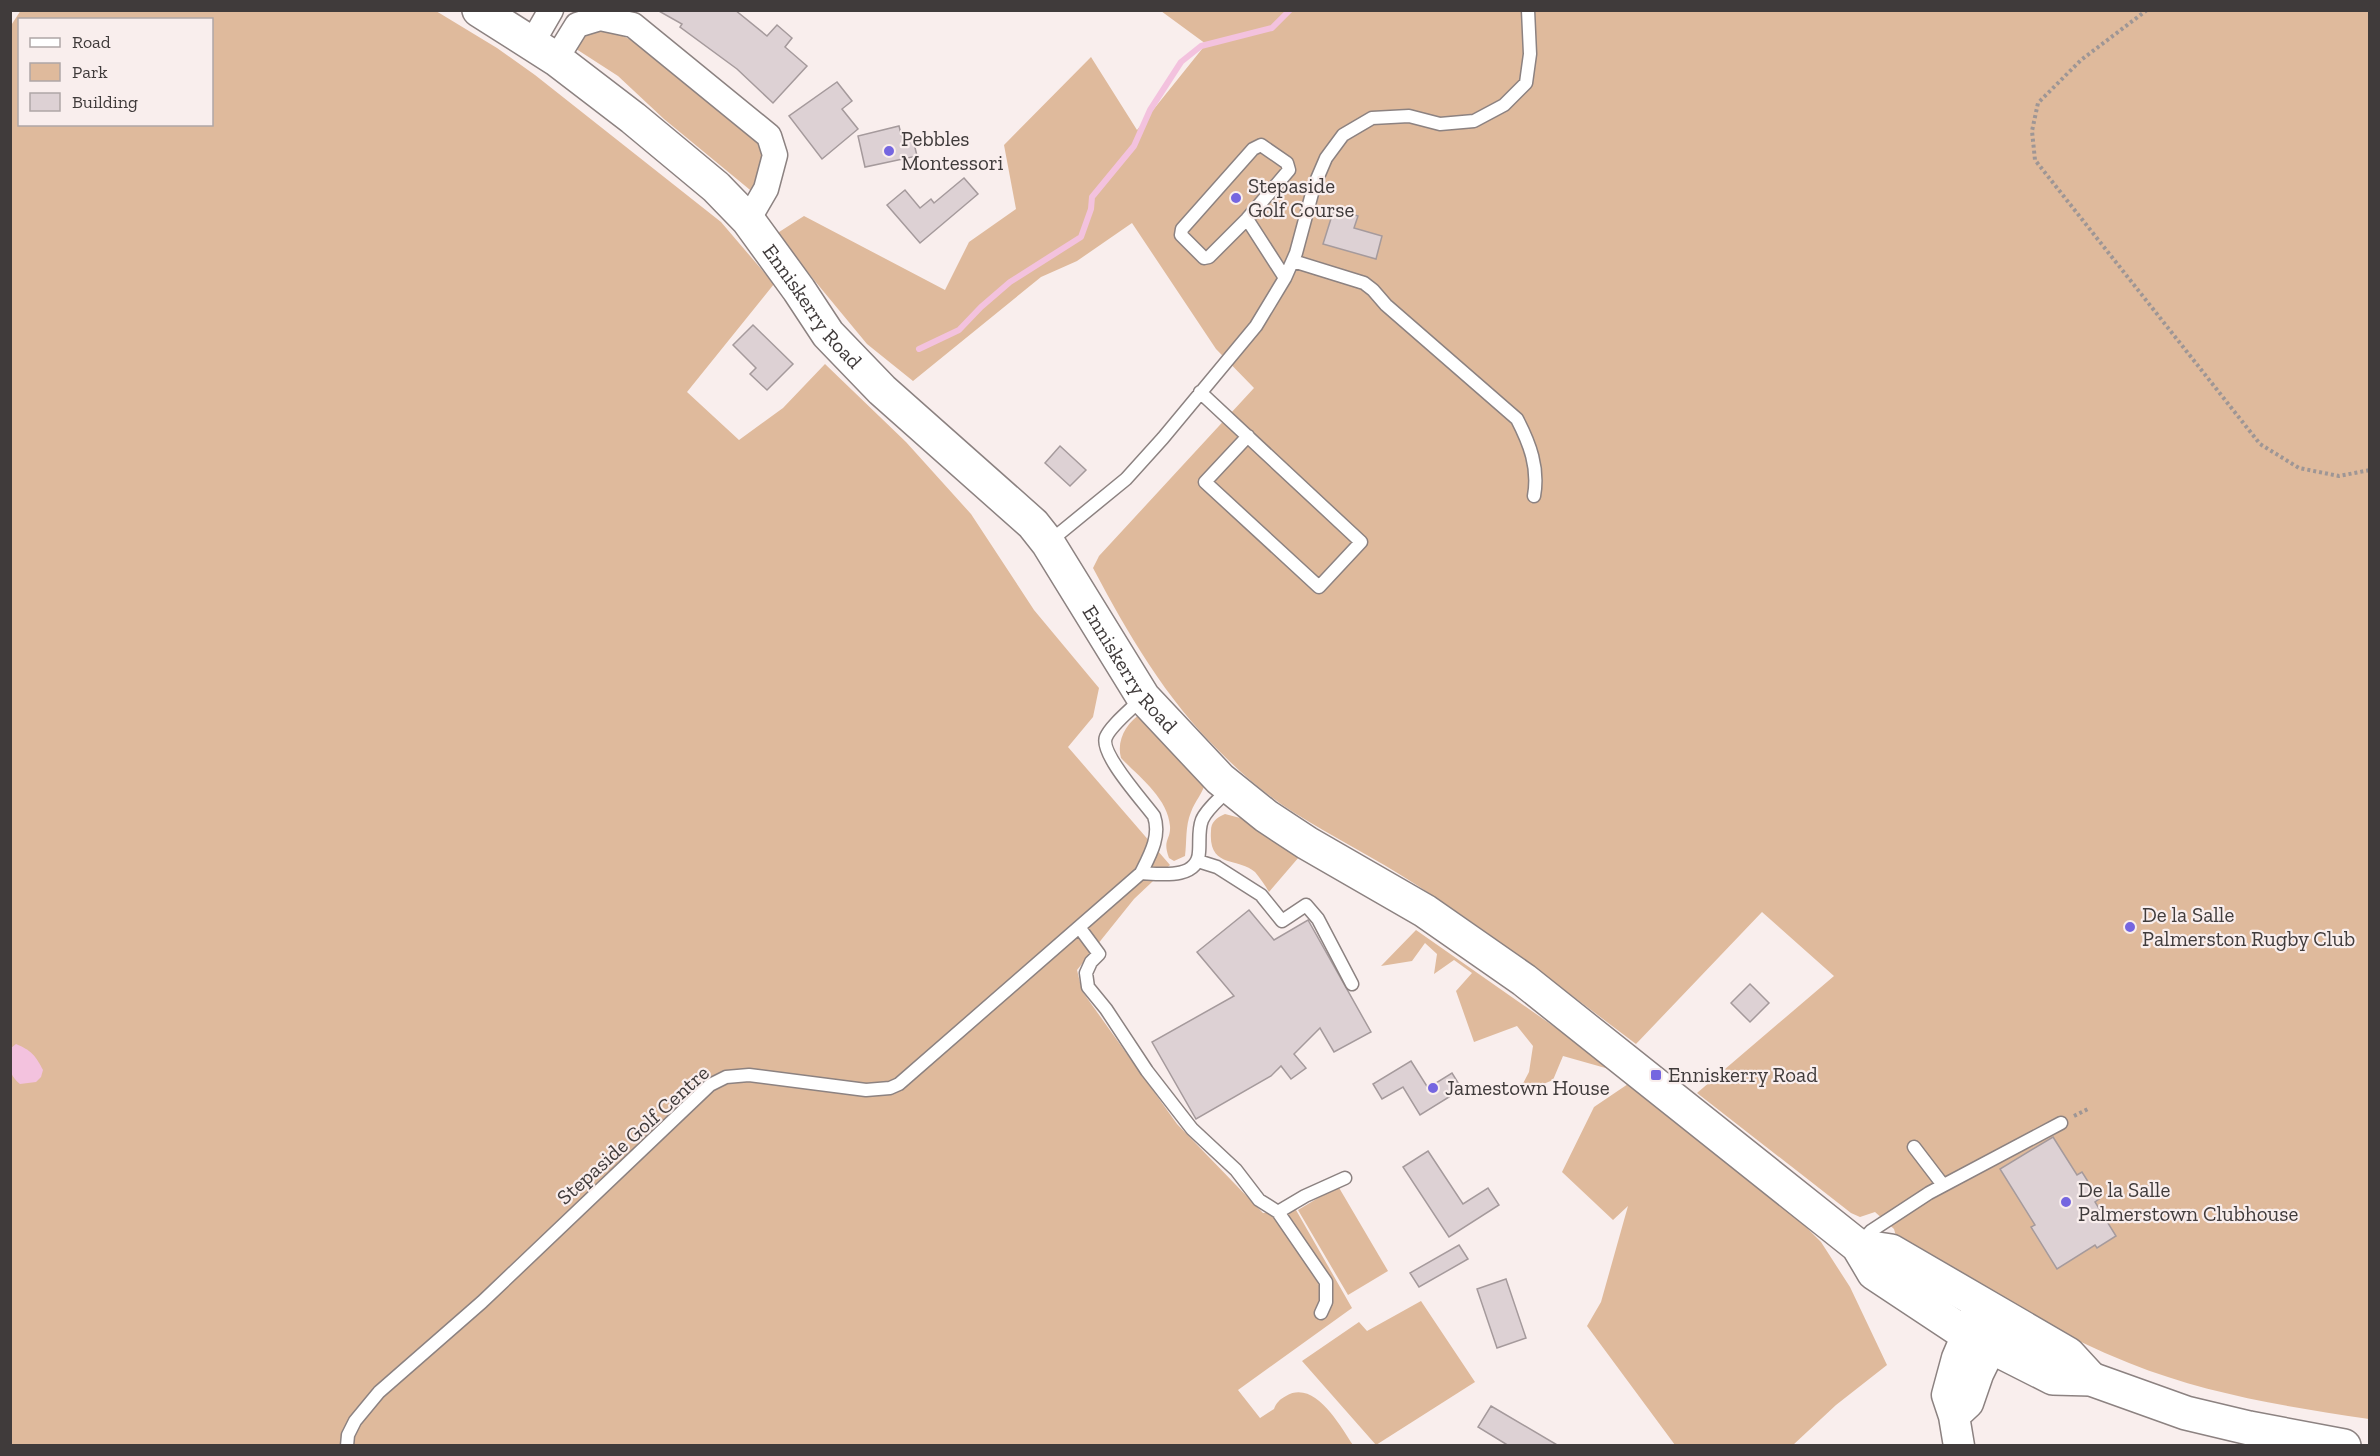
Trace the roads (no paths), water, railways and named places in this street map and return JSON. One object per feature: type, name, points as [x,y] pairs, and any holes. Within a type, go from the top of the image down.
[{"type":"main road","name":"Enniskerry Road","points":[[479,10],[544,51],[633,118],[707,179],[748,219],[800,290],[828,334],[882,390],[1033,524],[1048,543],[1143,697],[1220,779],[1266,816],[1425,910],[1524,980],[1858,1245],[1874,1273],[1979,1340],[2053,1378],[2091,1379]]},
{"type":"main road","name":"Enniskerry Road","points":[[1858,1245],[1891,1251],[2068,1354],[2091,1379]]},
{"type":"main road","points":[[2091,1379],[2186,1413],[2249,1428],[2344,1446]]},
{"type":"street","points":[[544,51],[551,10]]},
{"type":"street","points":[[544,51],[577,25],[600,18],[633,25],[769,135],[775,155],[766,189],[748,219]]},
{"type":"street","points":[[1959,1446],[1954,1416],[1947,1395],[1979,1340],[1993,1310]]},
{"type":"lane","points":[[1048,543],[1126,479],[1256,326],[1293,261],[1314,186],[1326,158],[1343,135],[1372,118],[1409,116],[1440,124],[1474,121],[1504,105],[1526,84],[1530,54],[1528,10]]},
{"type":"lane","points":[[1261,145],[1287,163],[1289,170],[1246,219],[1209,257],[1204,258],[1182,235],[1182,229],[1254,149],[1261,145]]},
{"type":"lane","points":[[1246,219],[1285,278]]},
{"type":"lane","points":[[1293,261],[1364,283],[1517,420],[1528,442],[1538,478],[1534,496]]},
{"type":"lane","points":[[1200,392],[1248,436],[1361,542],[1319,587],[1205,482],[1248,436]]},
{"type":"lane","points":[[1143,697],[1110,732],[1105,743],[1108,755],[1154,816],[1157,825],[1152,852],[1141,873],[1165,875],[1192,868],[1198,861],[1203,819],[1231,787]]},
{"type":"lane","points":[[1198,861],[1217,867],[1262,895],[1282,921],[1305,905],[1318,919],[1352,984]]},
{"type":"lane","name":"Stepaside Golf Centre","points":[[347,1446],[348,1435],[355,1421],[379,1392],[482,1302],[710,1085],[726,1077],[749,1076],[866,1090],[890,1088],[899,1084],[1141,873]]},
{"type":"lane","points":[[1079,927],[1100,954],[1091,962],[1086,974],[1088,987],[1106,1009],[1147,1071],[1192,1129],[1236,1170],[1259,1200],[1278,1212],[1326,1282],[1326,1302],[1321,1312]]},
{"type":"lane","points":[[1858,1245],[1871,1231],[1943,1185],[2061,1123]]},
{"type":"lane","points":[[1914,1147],[1943,1185]]},
{"type":"lane","points":[[1278,1212],[1305,1196],[1345,1178]]},
{"type":"waterway","points":[[919,349],[959,330],[1010,282],[1081,237],[1091,209],[1092,197],[1134,146],[1150,110],[1181,62],[1201,46],[1272,28],[1290,10]]},
{"type":"place","name":"Pebbles Montessori","points":[[889,151]]},
{"type":"place","name":"Stepaside Golf Course","points":[[1236,198]]},
{"type":"place","name":"De la Salle Palmerston Rugby Club","points":[[2130,927]]},
{"type":"place","name":"Enniskerry Road","points":[[1656,1075]]},
{"type":"place","name":"Jamestown House","points":[[1433,1088]]},
{"type":"place","name":"De la Salle Palmerstown Clubhouse","points":[[2066,1202]]}]
